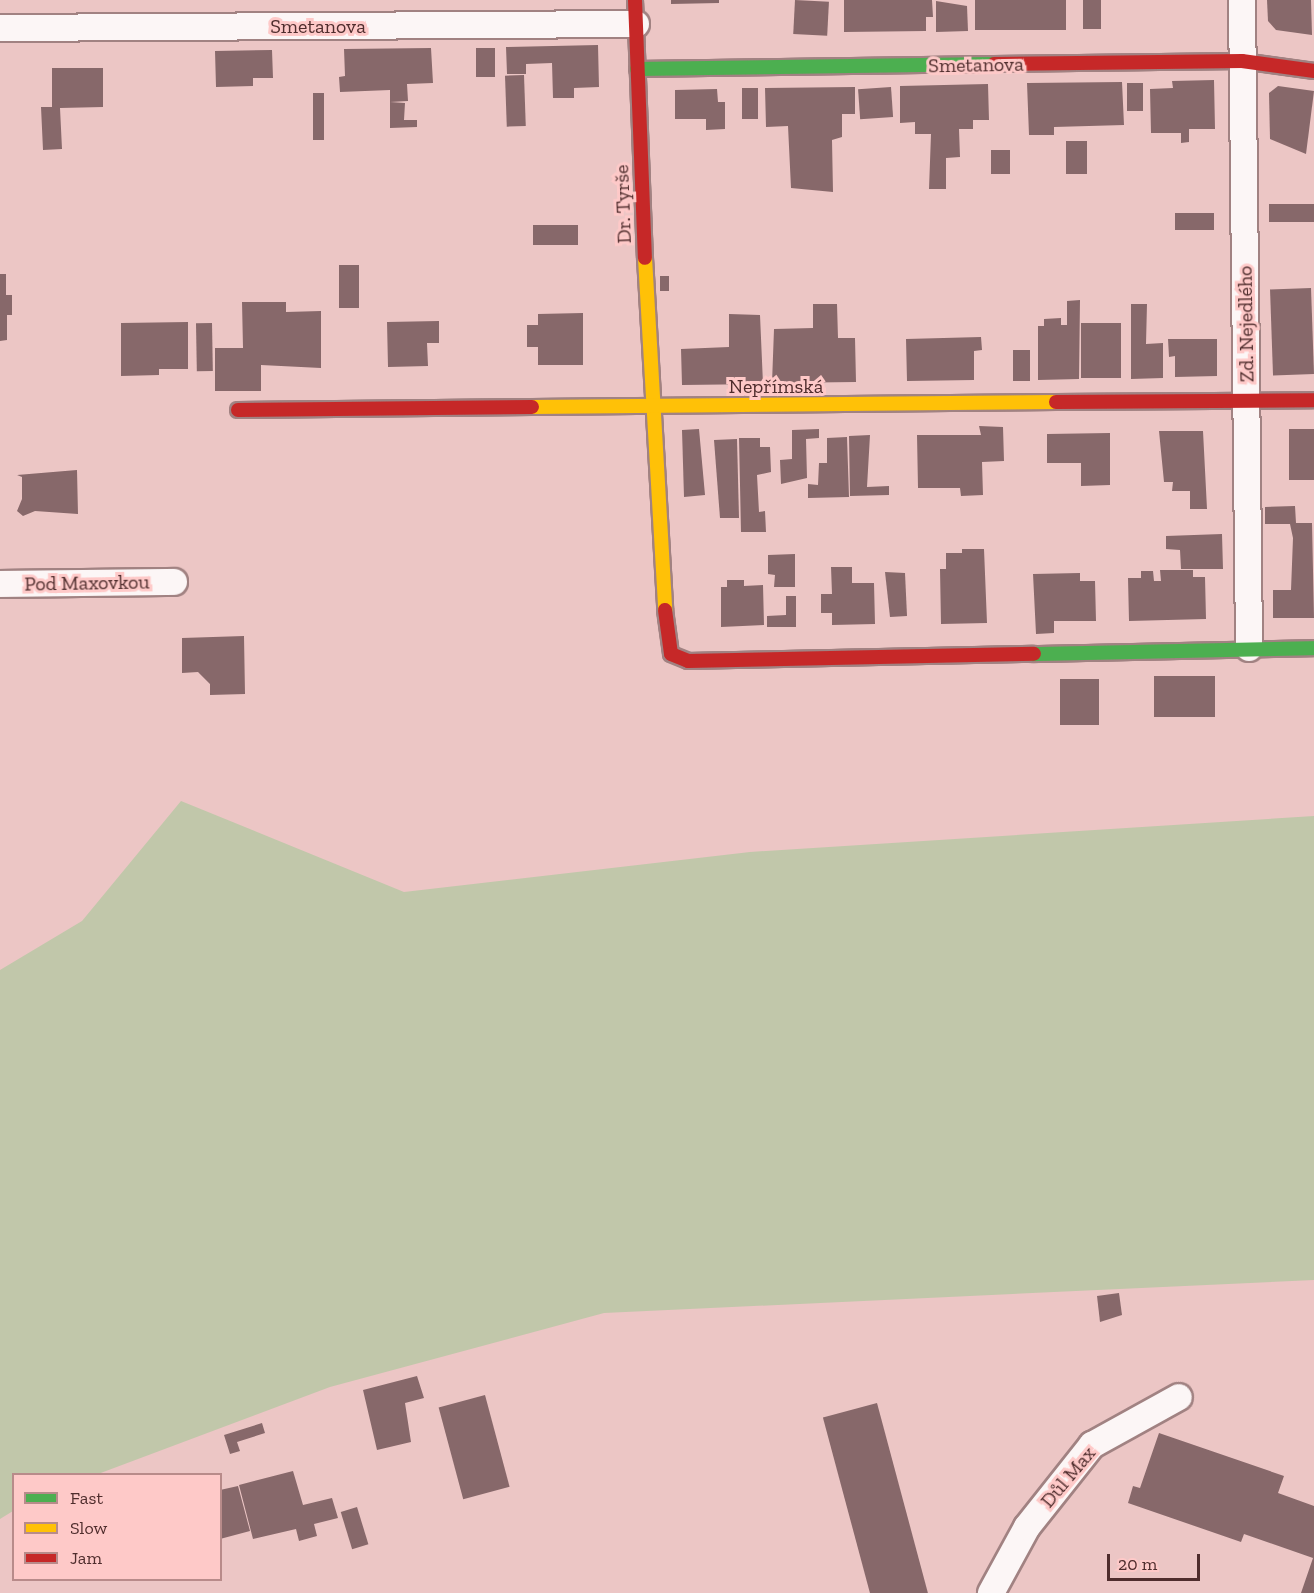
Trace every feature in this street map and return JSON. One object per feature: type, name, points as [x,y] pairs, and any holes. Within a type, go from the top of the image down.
[{"type":"street","name":"Zd. Nejedlého","points":[[1242,0],[1249,648]]},
{"type":"street","name":"Smetanova","points":[[0,28],[635,12]]},
{"type":"street","name":"Dr. Tyrše","points":[[635,12],[651,407],[667,644],[678,659],[1249,648]]},
{"type":"street","name":"Smetanova","points":[[637,69],[1242,61],[1314,71]]},
{"type":"street","name":"Nepřímská","points":[[238,410],[1314,400]]},
{"type":"street","name":"Pod Maxovkou","points":[[0,584],[174,582]]},
{"type":"street","points":[[1249,648],[1314,648]]},
{"type":"street","name":"Důl Max","points":[[991,1593],[1027,1527],[1092,1445],[1179,1397]]},
{"type":"green space","points":[[181,801],[404,892],[750,852],[1314,816],[1314,1280],[604,1313],[330,1387],[101,1473],[12,1473],[12,1512],[0,1519],[0,970],[82,921]]},
{"type":"building","points":[[671,0],[719,0],[719,3],[671,4]]},
{"type":"building","points":[[795,0],[829,2],[827,36],[793,34]]},
{"type":"building","points":[[844,0],[932,0],[933,17],[926,17],[926,31],[844,32]]},
{"type":"building","points":[[975,0],[1066,0],[1066,30],[975,30]]},
{"type":"building","points":[[1083,0],[1101,0],[1101,29],[1083,29]]},
{"type":"building","points":[[1267,0],[1311,0],[1312,35],[1276,30],[1268,21]]},
{"type":"building","points":[[936,1],[967,6],[968,31],[936,32]]},
{"type":"building","points":[[598,45],[599,87],[574,88],[574,98],[553,98],[552,63],[526,64],[526,74],[507,74],[506,47]]},
{"type":"building","points":[[431,48],[433,83],[407,84],[408,101],[390,102],[390,90],[340,92],[339,77],[345,76],[344,49]]},
{"type":"building","points":[[476,48],[495,48],[495,77],[476,77]]},
{"type":"building","points":[[272,50],[273,78],[253,78],[253,86],[216,87],[215,51]]},
{"type":"building","points":[[52,68],[103,68],[103,107],[60,108],[62,149],[43,150],[41,107],[52,107]]},
{"type":"building","points":[[524,75],[526,126],[507,127],[505,76]]},
{"type":"building","points":[[1214,80],[1215,129],[1189,129],[1189,142],[1181,143],[1181,133],[1151,133],[1150,89],[1173,88],[1172,81]]},
{"type":"building","points":[[1122,82],[1124,125],[1054,127],[1054,135],[1029,135],[1027,83]]},
{"type":"building","points":[[1127,83],[1143,83],[1143,111],[1127,111]]},
{"type":"building","points":[[988,84],[989,120],[973,120],[973,129],[959,129],[960,157],[946,158],[946,189],[929,189],[931,134],[915,134],[915,122],[900,123],[900,86]]},
{"type":"building","points":[[1278,86],[1314,91],[1306,154],[1270,139],[1269,93]]},
{"type":"building","points":[[855,87],[855,114],[842,114],[842,137],[832,140],[833,192],[791,188],[788,126],[766,127],[765,88]]},
{"type":"building","points":[[891,87],[893,117],[860,119],[858,89]]},
{"type":"building","points":[[742,88],[758,88],[758,119],[742,119]]},
{"type":"building","points":[[717,89],[718,102],[725,102],[725,129],[706,130],[706,119],[675,119],[675,90]]},
{"type":"building","points":[[313,93],[324,93],[324,140],[313,140]]},
{"type":"building","points":[[390,102],[405,103],[404,120],[417,120],[417,127],[390,128]]},
{"type":"building","points":[[1066,141],[1087,141],[1087,174],[1066,174]]},
{"type":"building","points":[[991,150],[1010,150],[1010,174],[991,174]]},
{"type":"building","points":[[1269,204],[1314,204],[1314,222],[1269,222]]},
{"type":"building","points":[[1175,213],[1214,213],[1214,230],[1175,230]]},
{"type":"building","points":[[533,225],[578,225],[578,245],[533,245]]},
{"type":"building","points":[[339,265],[359,265],[359,308],[339,308]]},
{"type":"building","points":[[0,274],[6,274],[6,295],[12,295],[12,315],[7,315],[7,340],[0,341]]},
{"type":"building","points":[[660,276],[669,276],[669,291],[660,291]]},
{"type":"building","points":[[1311,288],[1314,374],[1273,375],[1270,289]]},
{"type":"building","points":[[1080,300],[1079,379],[1038,380],[1038,326],[1044,326],[1044,319],[1061,318],[1061,325],[1067,325],[1067,301]]},
{"type":"building","points":[[242,302],[286,302],[286,312],[321,311],[321,368],[261,365],[261,391],[215,391],[215,348],[243,348]]},
{"type":"building","points":[[813,304],[837,304],[838,338],[855,338],[856,382],[772,383],[774,329],[813,328]]},
{"type":"building","points":[[1131,304],[1147,304],[1146,344],[1163,343],[1163,378],[1131,379]]},
{"type":"building","points":[[583,313],[583,365],[538,365],[538,347],[527,347],[527,325],[538,325],[538,314]]},
{"type":"building","points":[[729,314],[760,315],[763,384],[682,385],[681,349],[729,347]]},
{"type":"building","points":[[439,321],[439,343],[427,343],[428,366],[388,367],[387,322]]},
{"type":"building","points":[[188,322],[188,369],[159,369],[159,375],[121,376],[121,323]]},
{"type":"building","points":[[196,323],[212,323],[213,371],[197,371]]},
{"type":"building","points":[[1081,323],[1121,323],[1121,378],[1081,378]]},
{"type":"building","points":[[981,337],[982,350],[974,351],[974,380],[907,381],[906,339]]},
{"type":"building","points":[[1168,339],[1217,339],[1217,376],[1175,377],[1175,356],[1169,357]]},
{"type":"building","points":[[1013,350],[1030,350],[1030,381],[1013,381]]},
{"type":"building","points":[[979,426],[1003,427],[1004,461],[982,462],[983,495],[961,496],[960,488],[918,488],[917,435],[981,435]]},
{"type":"building","points":[[699,429],[705,495],[684,497],[682,430]]},
{"type":"building","points":[[819,429],[819,438],[806,439],[807,478],[781,484],[780,460],[792,459],[792,430]]},
{"type":"building","points":[[1289,429],[1314,429],[1314,480],[1289,480]]},
{"type":"building","points":[[1159,431],[1203,431],[1207,509],[1190,509],[1190,491],[1172,491],[1173,482],[1164,482]]},
{"type":"building","points":[[1110,433],[1110,485],[1081,486],[1081,463],[1047,463],[1047,434]]},
{"type":"building","points":[[870,435],[867,487],[889,486],[889,495],[850,496],[849,436]]},
{"type":"building","points":[[847,437],[849,497],[808,498],[808,484],[818,485],[819,463],[827,463],[827,438]]},
{"type":"building","points":[[739,438],[760,438],[760,447],[770,447],[771,472],[757,475],[759,512],[765,511],[766,532],[741,532]]},
{"type":"building","points":[[737,439],[739,518],[720,518],[714,440]]},
{"type":"building","points":[[77,470],[78,514],[35,511],[23,516],[17,511],[22,499],[22,477],[17,475]]},
{"type":"building","points":[[1295,506],[1296,523],[1312,523],[1314,618],[1273,618],[1273,590],[1291,590],[1293,538],[1290,524],[1265,524],[1265,507]]},
{"type":"building","points":[[1222,534],[1223,569],[1181,569],[1180,550],[1166,549],[1166,536]]},
{"type":"building","points":[[962,549],[984,549],[987,623],[941,624],[940,569],[946,569],[946,553],[962,553]]},
{"type":"building","points":[[795,554],[795,587],[774,587],[775,575],[768,574],[768,555]]},
{"type":"building","points":[[831,567],[852,567],[852,583],[874,583],[875,624],[832,625],[832,613],[821,613],[821,594],[832,594]]},
{"type":"building","points":[[1160,570],[1193,570],[1193,577],[1205,577],[1206,619],[1129,621],[1128,578],[1141,578],[1141,571],[1153,571],[1154,581],[1161,581]]},
{"type":"building","points":[[885,572],[905,573],[907,616],[890,617]]},
{"type":"building","points":[[1080,573],[1080,581],[1095,581],[1096,621],[1054,621],[1054,633],[1036,634],[1033,574]]},
{"type":"building","points":[[727,580],[744,580],[744,586],[763,585],[764,625],[721,627],[721,587],[727,587]]},
{"type":"building","points":[[786,596],[796,596],[796,627],[767,627],[767,616],[786,615]]},
{"type":"building","points":[[244,636],[245,694],[210,695],[210,684],[198,672],[182,673],[182,638]]},
{"type":"building","points":[[1154,676],[1215,676],[1215,717],[1154,717]]},
{"type":"building","points":[[1060,679],[1099,679],[1099,725],[1060,725]]},
{"type":"building","points":[[1119,1293],[1122,1315],[1100,1322],[1097,1296]]},
{"type":"building","points":[[417,1376],[424,1398],[405,1403],[411,1442],[377,1450],[363,1390]]},
{"type":"building","points":[[485,1395],[510,1487],[463,1499],[439,1407]]},
{"type":"building","points":[[877,1403],[928,1593],[870,1593],[823,1417]]},
{"type":"building","points":[[262,1423],[265,1433],[237,1442],[240,1451],[230,1454],[224,1435]]},
{"type":"building","points":[[1159,1433],[1284,1476],[1278,1493],[1314,1506],[1314,1593],[1301,1593],[1313,1558],[1244,1534],[1241,1542],[1128,1503],[1133,1486],[1140,1488]]},
{"type":"building","points":[[293,1471],[303,1505],[332,1498],[338,1518],[314,1524],[317,1536],[299,1541],[296,1529],[253,1539],[239,1485]]},
{"type":"building","points":[[238,1486],[250,1531],[222,1538],[222,1490]]},
{"type":"building","points":[[357,1507],[368,1544],[352,1549],[341,1512]]},
{"type":"traffic: fast","points":[[637,69],[994,64]]},
{"type":"traffic: fast","points":[[1034,654],[1314,648]]},
{"type":"traffic: slow","points":[[645,258],[665,610]]},
{"type":"traffic: slow","points":[[532,407],[1056,402]]},
{"type":"traffic: jam","points":[[635,0],[645,258]]},
{"type":"traffic: jam","points":[[994,64],[1242,61],[1314,71]]},
{"type":"traffic: jam","points":[[1056,402],[1314,400]]},
{"type":"traffic: jam","points":[[238,410],[532,407]]},
{"type":"traffic: jam","points":[[665,610],[671,654],[688,661],[1034,654]]}]
